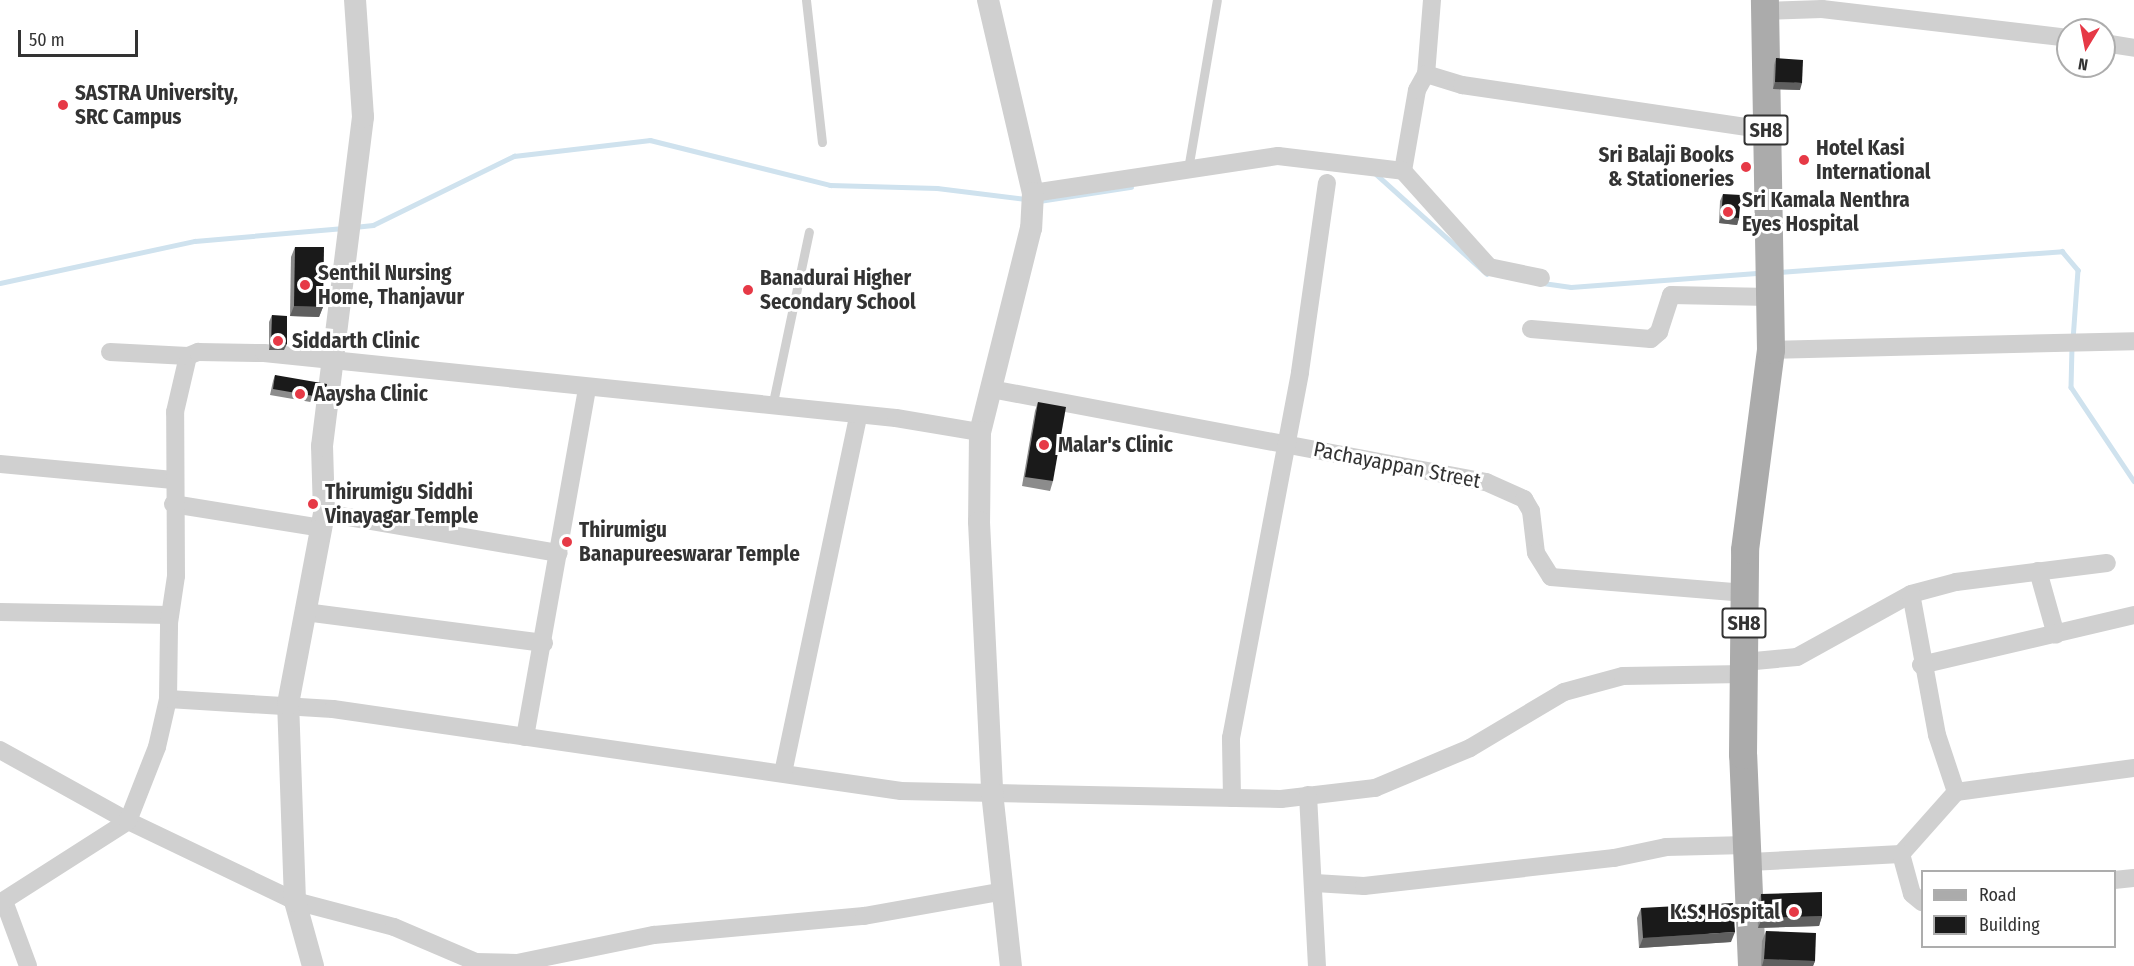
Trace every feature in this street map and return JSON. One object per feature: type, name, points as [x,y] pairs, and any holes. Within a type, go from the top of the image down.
[{"type":"main road","name":"SH8","points":[[1752,966],[1744,668],[1745,593],[1771,350],[1766,130],[1766,5]]},
{"type":"street","points":[[314,966],[308,936],[295,901],[288,704],[323,520],[322,446],[363,117],[355,0]]},
{"type":"street","points":[[988,0],[1033,193],[1031,228],[980,432],[992,792],[1011,966]]},
{"type":"street","points":[[1403,171],[1417,90],[1426,74],[1432,0]]},
{"type":"street","points":[[1766,5],[1822,9],[2056,37]]},
{"type":"street","points":[[2116,46],[2134,48]]},
{"type":"street","points":[[1426,74],[1462,85],[1766,130]]},
{"type":"street","points":[[1033,193],[1278,156],[1403,171],[1489,267],[1541,278]]},
{"type":"street","points":[[1232,798],[1231,738],[1286,443],[1327,183]]},
{"type":"street","points":[[1531,329],[1651,339],[1659,332],[1671,295],[1769,280]]},
{"type":"street","points":[[1771,350],[2069,344],[2134,340]]},
{"type":"street","points":[[110,352],[188,356],[198,352],[264,353],[333,364],[772,407],[980,432]]},
{"type":"street","points":[[28,966],[2,902],[128,821],[157,747],[168,699],[170,615],[176,576],[173,504],[175,412],[188,356]]},
{"type":"street","points":[[525,737],[544,643],[587,389]]},
{"type":"street","name":"Pachayappan Street","points":[[991,389],[1286,443],[1509,489],[1531,511],[1540,566],[1564,582],[1745,593]]},
{"type":"street","points":[[783,773],[858,418]]},
{"type":"street","points":[[0,464],[173,480]]},
{"type":"street","points":[[173,504],[323,520],[559,553]]},
{"type":"street","points":[[168,699],[288,704],[901,791],[1232,798],[1308,795],[1375,788],[1428,767],[1564,692],[1623,675],[1744,668],[1797,657],[1911,594],[2038,571],[2107,563]]},
{"type":"street","points":[[2038,571],[2056,635]]},
{"type":"street","points":[[1911,594],[1921,665],[1956,792]]},
{"type":"street","points":[[0,612],[170,615]]},
{"type":"street","points":[[305,612],[544,643]]},
{"type":"street","points":[[1921,665],[2134,615]]},
{"type":"street","points":[[0,750],[128,821],[295,901],[394,927],[476,962],[517,963],[654,935],[864,916],[1004,891]]},
{"type":"street","points":[[1315,883],[1364,886],[1614,858],[1666,847],[1749,853],[1901,854],[1956,792],[2134,768]]},
{"type":"street","points":[[1308,795],[1315,883],[1317,966]]},
{"type":"street","points":[[1901,854],[1912,894],[1921,901]]},
{"type":"street","points":[[2116,880],[2134,878]]},
{"type":"lane","points":[[806,0],[822,142]]},
{"type":"lane","points":[[1188,169],[1216,0]]},
{"type":"lane","points":[[772,407],[809,232]]},
{"type":"building","points":[[1776,58],[1803,60],[1802,83],[1775,82]]},
{"type":"building","points":[[1723,194],[1741,195],[1739,218],[1721,217]]},
{"type":"building","points":[[295,247],[324,247],[323,307],[294,306]]},
{"type":"building","points":[[272,315],[287,316],[287,344],[271,344]]},
{"type":"building","points":[[275,375],[327,384],[325,398],[273,389]]},
{"type":"building","points":[[1038,402],[1066,407],[1053,481],[1025,477]]},
{"type":"building","points":[[1822,892],[1822,916],[1762,918],[1761,894]]},
{"type":"building","points":[[1733,903],[1735,932],[1643,938],[1641,908]]},
{"type":"building","points":[[1766,931],[1816,933],[1815,961],[1764,959]]},
{"type":"waterway","points":[[354,227],[373,225],[514,156],[650,140],[830,185],[937,188],[1027,199]]},
{"type":"waterway","points":[[1376,174],[1487,274]]},
{"type":"waterway","points":[[1039,201],[1131,187]]},
{"type":"waterway","points":[[0,283],[195,241],[343,228]]},
{"type":"waterway","points":[[1779,272],[2062,251],[2078,270],[2073,339]]},
{"type":"waterway","points":[[1543,283],[1571,287],[1759,273]]},
{"type":"waterway","points":[[2072,347],[2071,387],[2134,481]]},
{"type":"place","name":"SASTRA University, SRC Campus","points":[[63,105]]},
{"type":"place","name":"Hotel Kasi International","points":[[1804,160]]},
{"type":"place","name":"Sri Balaji Books & Stationeries","points":[[1746,167]]},
{"type":"place","name":"Sri Kamala Nenthra Eyes Hospital","points":[[1728,212]]},
{"type":"place","name":"Senthil Nursing Home, Thanjavur","points":[[305,285]]},
{"type":"place","name":"Banadurai Higher Secondary School","points":[[748,290]]},
{"type":"place","name":"Siddarth Clinic","points":[[278,341]]},
{"type":"place","name":"Aaysha Clinic","points":[[300,394]]},
{"type":"place","name":"Malar's Clinic","points":[[1044,445]]},
{"type":"place","name":"Thirumigu Siddhi Vinayagar Temple","points":[[313,504]]},
{"type":"place","name":"Thirumigu Banapureeswarar Temple","points":[[567,542]]},
{"type":"place","name":"K.S. Hospital","points":[[1794,912]]}]
